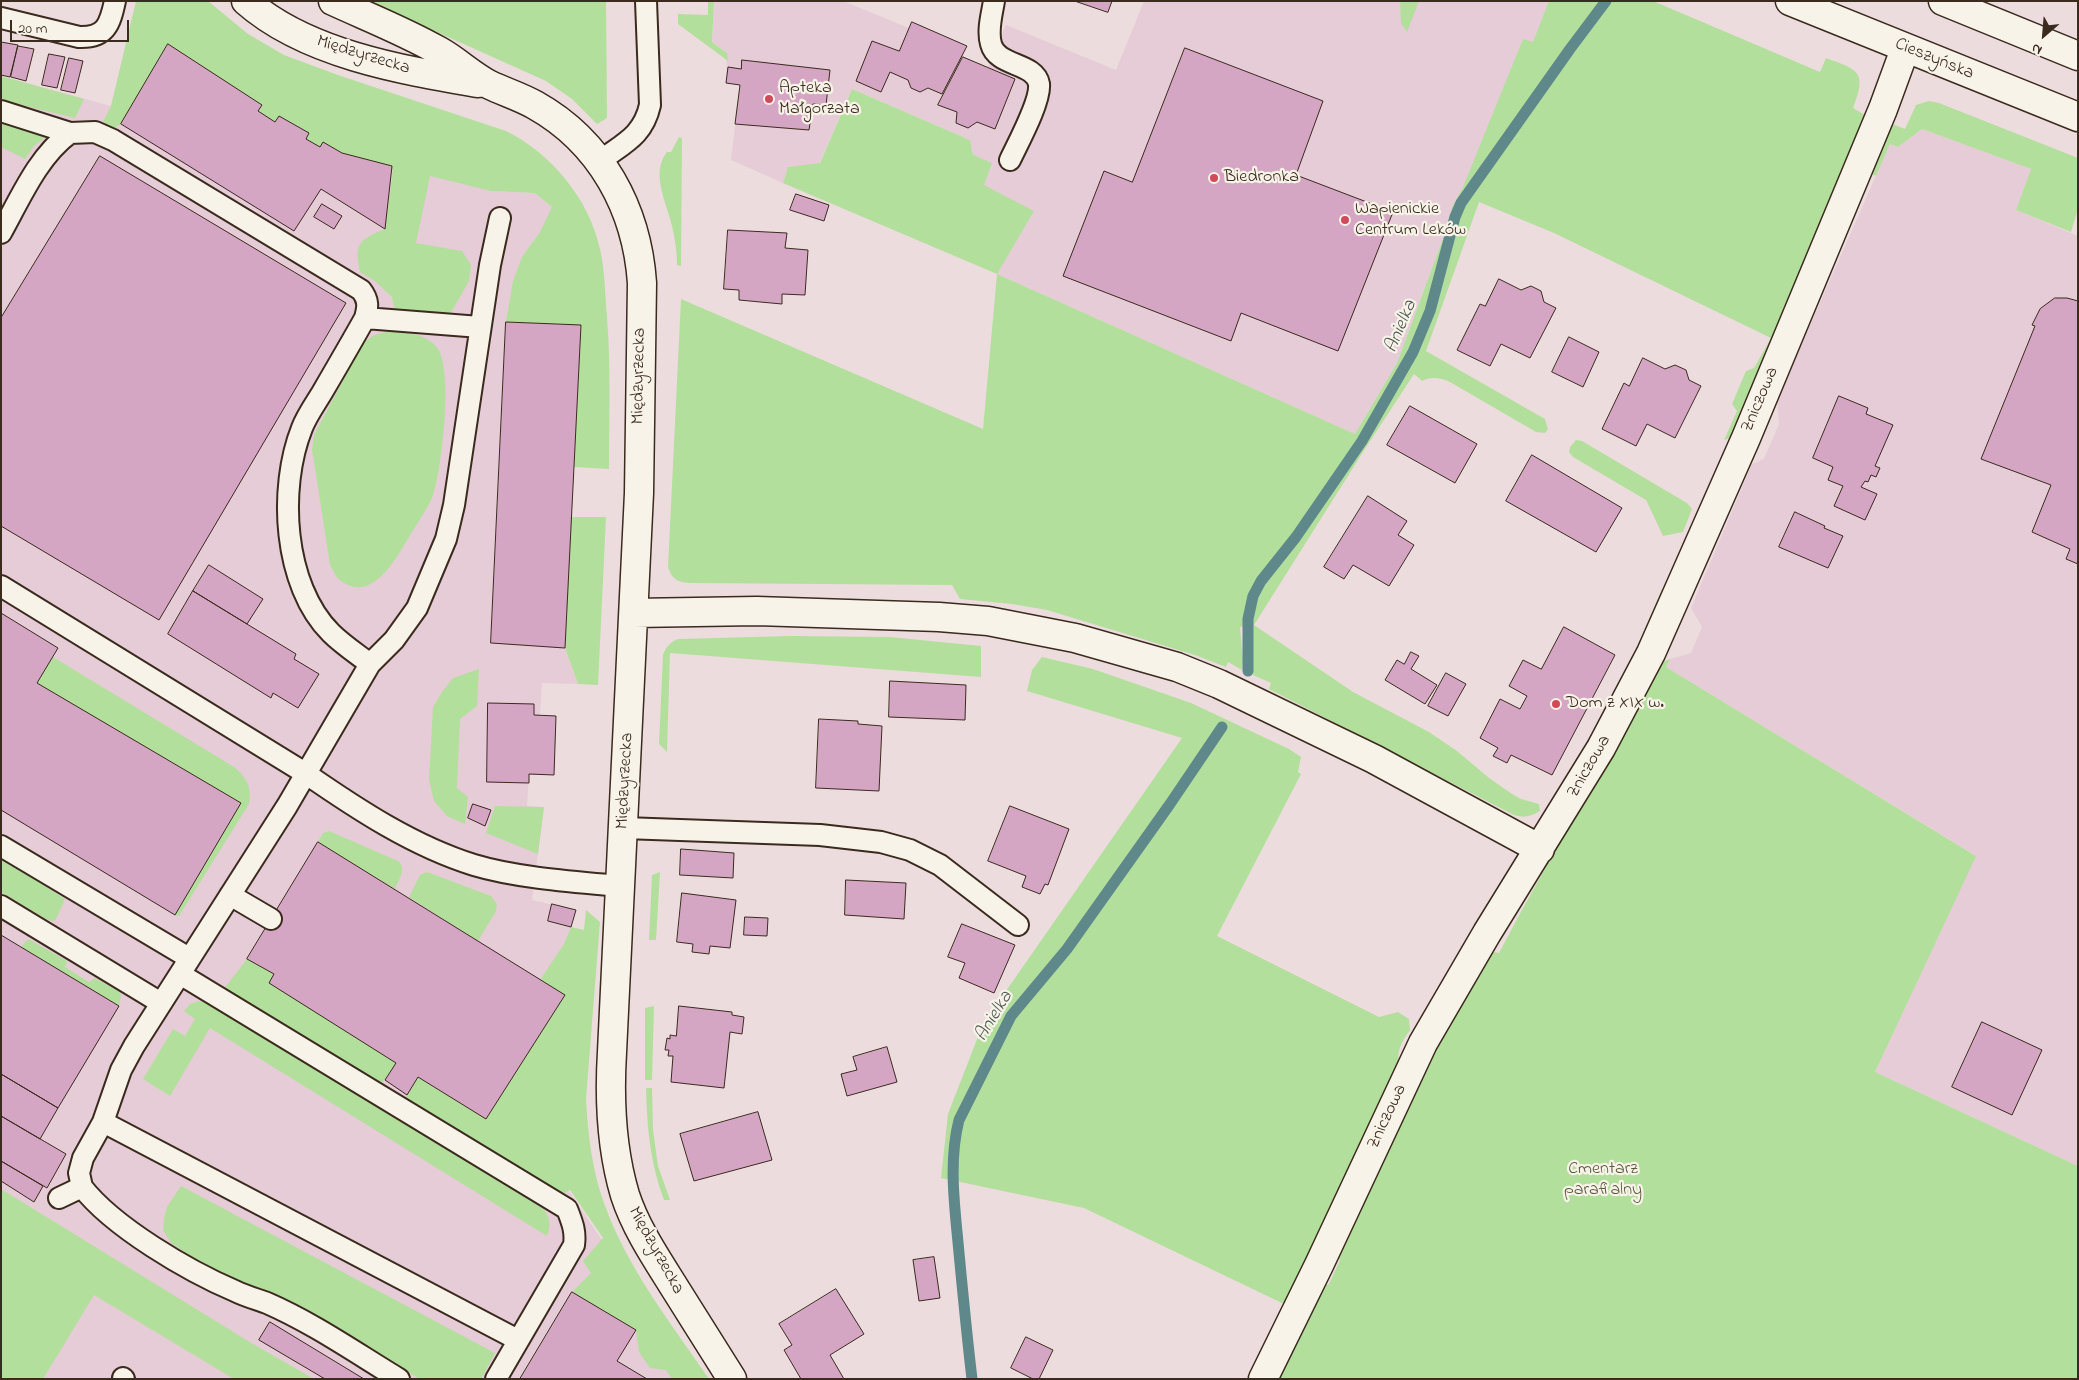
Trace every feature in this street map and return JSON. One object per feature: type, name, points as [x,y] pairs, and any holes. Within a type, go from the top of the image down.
[{"type":"street","name":"Międzyrzecka","points":[[246,1],[295,34],[322,45],[412,72],[490,84]]},
{"type":"street","name":"Międzyrzecka","points":[[333,1],[439,51],[490,84],[515,94],[552,116],[586,144],[600,161],[617,188],[629,215],[640,258],[642,283],[639,493],[610,1101],[614,1148],[626,1197],[650,1248],[732,1379]]},
{"type":"street","name":"Cieszyńska","points":[[1790,1],[1905,49],[2078,117]]},
{"type":"street","points":[[1943,1],[2078,56]]},
{"type":"street","name":"Zniczowa","points":[[1263,1379],[1319,1265],[1423,1043],[1487,933],[1602,748],[1651,653],[1746,438],[1883,109],[1905,49]]},
{"type":"street","points":[[634,613],[757,611],[939,617],[997,622],[1075,638],[1177,667],[1219,684],[1374,759],[1540,849]]},
{"type":"lane","points":[[1,18],[79,37],[91,38],[106,28],[111,18],[115,1]]},
{"type":"lane","points":[[600,161],[639,132],[648,116],[650,105],[646,1]]},
{"type":"lane","points":[[994,1],[990,23],[991,46],[997,55],[1032,72],[1039,84],[1037,100],[1010,160]]},
{"type":"lane","points":[[1,111],[70,133],[95,132],[113,140],[361,290],[366,297],[368,307],[365,318],[303,426],[292,460],[287,489],[288,526],[297,575],[309,604],[330,633],[370,664]]},
{"type":"lane","points":[[1,233],[45,158],[60,140],[70,133]]},
{"type":"lane","points":[[399,1379],[303,1322],[267,1303],[202,1276],[140,1238],[94,1203],[82,1188],[80,1173],[83,1158],[103,1122],[121,1070],[161,1002],[287,806],[370,664],[394,640],[418,608],[446,539],[454,505],[480,327],[500,218]]},
{"type":"lane","points":[[365,318],[480,327]]},
{"type":"lane","points":[[1,586],[305,773],[347,803],[398,831],[474,865],[506,873],[621,886]]},
{"type":"lane","points":[[624,828],[820,835],[881,842],[910,850],[940,865],[1018,925]]},
{"type":"lane","points":[[1,846],[184,966],[567,1209],[574,1226],[574,1245],[496,1379]]},
{"type":"lane","points":[[230,895],[270,919]]},
{"type":"lane","points":[[1,906],[161,1002]]},
{"type":"lane","points":[[103,1122],[518,1340]]},
{"type":"lane","points":[[59,1198],[82,1188]]},
{"type":"shaded area","points":[[714,1],[843,1],[909,28],[912,22],[967,46],[963,57],[988,67],[1006,25],[1116,70],[1144,1],[1577,1],[1451,216],[1397,363],[1355,434],[997,274],[984,185],[973,155],[970,140],[852,89],[819,164],[788,167],[783,183],[731,160],[740,85],[726,83],[727,53],[712,42]]},
{"type":"shaded area","points":[[133,15],[491,191],[535,193],[563,216],[581,325],[565,648],[578,684],[542,683],[540,715],[556,716],[554,775],[529,775],[527,806],[544,807],[532,900],[576,910],[571,927],[584,931],[552,1166],[696,1379],[1,1379],[1,76],[111,106]]},
{"type":"shaded area","points":[[1922,129],[2031,169],[2016,210],[2078,236],[2078,1166],[1875,1072],[1975,855],[1666,667],[1670,659],[1691,653],[1702,627],[1691,608],[1752,464],[1764,459],[1779,424],[1777,400],[1890,144],[1898,147]]},
{"type":"green space","points":[[136,1],[208,1],[248,34],[284,55],[506,131],[539,152],[553,165],[578,196],[595,231],[602,257],[609,355],[609,469],[574,467],[581,325],[506,322],[513,281],[522,257],[540,232],[552,207],[535,193],[491,191],[430,176],[416,243],[462,251],[471,265],[469,281],[449,316],[395,312],[392,297],[375,281],[360,272],[358,262],[360,244],[369,236],[385,229],[393,170],[342,153],[323,142],[320,147],[306,139],[309,133],[280,116],[275,122],[258,111],[262,105],[168,44],[121,124],[114,128],[103,122],[111,106]]},
{"type":"green space","points":[[368,1],[606,1],[607,118],[597,124],[572,99],[546,81]]},
{"type":"green space","points":[[708,1],[714,1],[712,42],[727,53],[728,61],[678,24],[678,14],[708,15]]},
{"type":"green space","points":[[1400,1],[1419,1],[1407,32],[1401,23]]},
{"type":"green space","points":[[1549,1],[1653,1],[1820,72],[1826,58],[1837,62],[1853,70],[1859,80],[1853,108],[1865,115],[1846,167],[1733,437],[1724,440],[1737,411],[1732,404],[1746,371],[1754,368],[1771,338],[1554,233],[1479,202],[1426,351],[1545,419],[1548,429],[1545,433],[1536,432],[1450,382],[1436,378],[1422,381],[1414,374],[1254,625],[1353,692],[1429,732],[1457,751],[1489,778],[1512,794],[1521,799],[1539,804],[1540,811],[1533,815],[1514,815],[1269,689],[1271,683],[1253,675],[1253,625],[1240,627],[1242,670],[1228,662],[1226,667],[1195,655],[1047,610],[1012,604],[960,599],[952,585],[690,583],[678,581],[673,577],[668,567],[681,299],[983,429],[997,274],[1355,434],[1397,363],[1445,233],[1452,207],[1463,187],[1523,39],[1533,42]]},
{"type":"green space","points":[[1,76],[84,99],[75,118],[1,100]]},
{"type":"green space","points":[[852,89],[970,140],[973,155],[992,163],[984,185],[1034,211],[997,274],[783,183],[788,167],[820,163]]},
{"type":"green space","points":[[1929,101],[1939,103],[2078,158],[2078,209],[2071,232],[2016,210],[2031,169],[1922,129],[1898,147],[1890,144],[1876,176],[1869,173],[1892,124],[1905,129],[1916,105]]},
{"type":"green space","points":[[1,121],[47,136],[34,146],[25,159],[1,147]]},
{"type":"green space","points":[[679,137],[682,138],[681,266],[677,265],[673,231],[660,179],[662,160],[667,152],[671,152]]},
{"type":"green space","points":[[390,331],[410,333],[423,337],[438,349],[445,377],[445,419],[440,462],[430,502],[392,564],[374,582],[364,587],[353,587],[339,580],[330,565],[312,449],[314,435],[363,343],[374,335]]},
{"type":"green space","points":[[1576,440],[1582,441],[1687,503],[1692,509],[1683,532],[1663,536],[1646,500],[1573,457],[1569,452],[1570,447]]},
{"type":"green space","points":[[571,517],[606,517],[598,685],[578,684],[565,648]]},
{"type":"green space","points":[[1662,589],[1666,596],[1591,746],[1585,745],[1627,670]]},
{"type":"green space","points":[[791,636],[890,637],[981,646],[981,677],[670,653],[667,752],[659,744],[663,655],[671,643],[678,639]]},
{"type":"green space","points":[[53,657],[234,767],[248,783],[250,793],[249,804],[179,916],[175,915],[240,803],[37,683]]},
{"type":"green space","points":[[1042,657],[1093,669],[1191,703],[1289,749],[1301,757],[1298,772],[1301,774],[1217,936],[1379,1017],[1398,1012],[1409,1019],[1410,1030],[1399,1052],[1399,1067],[1286,1305],[1084,1208],[941,1178],[948,1114],[983,1024],[1182,738],[1027,691],[1032,670]]},
{"type":"green space","name":"Cmentarz parafialny","points":[[1670,659],[1666,667],[1976,856],[1875,1072],[2078,1166],[2078,1379],[1273,1379],[1319,1288],[1329,1284],[1340,1260],[1336,1252],[1432,1054],[1493,952],[1499,953],[1659,663]]},
{"type":"green space","points":[[479,669],[477,706],[460,719],[457,788],[468,797],[465,824],[447,816],[434,801],[429,780],[433,707],[453,678]]},
{"type":"green space","points":[[495,806],[544,807],[538,854],[486,833]]},
{"type":"green space","points":[[329,831],[398,861],[401,864],[402,870],[395,889],[318,842],[323,833]]},
{"type":"green space","points":[[1,858],[65,899],[56,919],[53,921],[48,920],[1,892]]},
{"type":"green space","points":[[427,872],[491,896],[497,904],[496,911],[478,941],[409,897],[420,875]]},
{"type":"green space","points":[[660,872],[656,940],[649,940],[652,875]]},
{"type":"green space","points":[[586,910],[600,922],[586,1099],[589,1139],[596,1178],[614,1227],[637,1272],[709,1379],[672,1379],[666,1370],[650,1368],[639,1352],[636,1330],[572,1292],[591,1273],[583,1261],[603,1238],[570,1190],[562,1194],[406,1102],[407,1095],[418,1077],[486,1119],[564,995],[540,980],[564,944],[571,927],[584,930]]},
{"type":"green space","points":[[27,940],[67,961],[65,967],[89,982],[95,978],[120,992],[119,1006],[21,947]]},
{"type":"green space","points":[[247,959],[274,974],[269,983],[396,1063],[380,1086],[224,989]]},
{"type":"green space","points":[[199,1001],[213,1005],[544,1209],[549,1222],[547,1236],[210,1028],[170,1096],[143,1079],[173,1029],[185,1036],[195,1019],[184,1011],[190,1004]]},
{"type":"green space","points":[[654,1006],[652,1080],[645,1080],[645,1008]]},
{"type":"green space","points":[[646,1088],[652,1088],[653,1130],[658,1166],[670,1200],[664,1200],[652,1159],[648,1131]]},
{"type":"green space","points":[[181,1186],[495,1353],[481,1379],[420,1379],[283,1298],[230,1278],[189,1255],[171,1243],[163,1230],[167,1207]]},
{"type":"green space","points":[[1,1189],[253,1344],[314,1379],[234,1379],[94,1295],[43,1379],[1,1379]]},
{"type":"building","points":[[1075,1],[1112,1],[1108,12]]},
{"type":"building","points":[[912,22],[967,46],[942,94],[928,88],[920,92],[911,88],[908,80],[890,72],[881,92],[856,81],[872,41],[899,51]]},
{"type":"building","points":[[1,42],[18,45],[10,77],[1,75]]},
{"type":"building","points":[[168,44],[262,105],[258,111],[275,122],[279,116],[309,133],[306,139],[320,147],[323,142],[342,153],[392,166],[385,229],[321,189],[294,231],[121,124]]},
{"type":"building","points":[[18,46],[34,49],[26,81],[11,77]]},
{"type":"building","points":[[1185,48],[1323,101],[1296,175],[1393,212],[1338,351],[1241,313],[1231,341],[1063,276],[1104,171],[1132,182]]},
{"type":"building","points":[[49,54],[65,57],[57,88],[42,85]]},
{"type":"building","points":[[963,57],[1015,79],[995,129],[977,122],[968,128],[956,123],[957,112],[938,105]]},
{"type":"building","points":[[69,58],[83,61],[75,93],[61,90]]},
{"type":"building","points":[[742,60],[830,70],[826,105],[813,104],[809,130],[735,124],[740,85],[726,83],[728,67],[741,69]]},
{"type":"building","points":[[100,156],[346,303],[159,620],[1,526],[1,318]]},
{"type":"building","points":[[796,194],[829,205],[824,221],[790,210]]},
{"type":"building","points":[[322,204],[342,216],[334,229],[314,217]]},
{"type":"building","points":[[728,230],[787,233],[785,248],[808,250],[805,295],[782,294],[782,304],[739,300],[739,290],[724,289]]},
{"type":"building","points":[[1499,279],[1521,290],[1531,286],[1541,291],[1544,302],[1556,308],[1530,358],[1501,344],[1490,366],[1457,350],[1480,304],[1485,306]]},
{"type":"building","points":[[2055,298],[2067,298],[2078,301],[2078,564],[2066,559],[2070,549],[2032,532],[2051,485],[1981,459],[2035,326],[2032,325],[2040,309]]},
{"type":"building","points":[[506,322],[581,325],[565,648],[491,643]]},
{"type":"building","points":[[1569,337],[1599,352],[1583,387],[1552,372]]},
{"type":"building","points":[[1643,358],[1665,369],[1675,365],[1686,370],[1689,380],[1701,386],[1675,438],[1647,424],[1636,446],[1602,429],[1624,383],[1629,386]]},
{"type":"building","points":[[1839,396],[1868,408],[1866,414],[1893,425],[1875,466],[1880,468],[1876,477],[1871,475],[1868,482],[1865,481],[1861,487],[1877,494],[1865,520],[1834,506],[1843,486],[1828,480],[1833,467],[1813,458]]},
{"type":"building","points":[[1410,406],[1477,444],[1455,483],[1387,445]]},
{"type":"building","points":[[1532,455],[1622,508],[1596,552],[1506,501]]},
{"type":"building","points":[[1368,496],[1407,521],[1398,535],[1414,545],[1389,586],[1353,565],[1344,579],[1324,567]]},
{"type":"building","points":[[1795,512],[1843,536],[1828,568],[1779,547]]},
{"type":"building","points":[[209,565],[263,599],[247,624],[193,591]]},
{"type":"building","points":[[193,591],[296,654],[294,659],[319,674],[298,708],[273,693],[271,698],[168,634]]},
{"type":"building","points":[[1,613],[58,648],[37,683],[241,803],[175,915],[1,810]]},
{"type":"building","name":"Dom z XIX w.","points":[[1564,627],[1615,655],[1552,775],[1511,755],[1507,763],[1493,756],[1498,748],[1480,738],[1500,699],[1520,709],[1527,696],[1509,686],[1523,660],[1541,669]]},
{"type":"building","points":[[1411,652],[1419,656],[1411,669],[1437,685],[1425,704],[1385,680],[1397,660],[1404,664]]},
{"type":"building","points":[[1446,673],[1466,684],[1448,716],[1428,706]]},
{"type":"building","points":[[890,681],[966,685],[965,720],[889,717]]},
{"type":"building","points":[[488,703],[534,704],[534,715],[556,716],[554,775],[529,774],[529,783],[487,782]]},
{"type":"building","points":[[819,719],[858,721],[858,724],[882,726],[879,791],[816,788]]},
{"type":"building","points":[[473,804],[491,810],[485,826],[468,818]]},
{"type":"building","points":[[1010,806],[1069,829],[1048,885],[1045,884],[1040,894],[1022,887],[1026,876],[988,861]]},
{"type":"building","points":[[318,842],[565,995],[486,1119],[418,1077],[407,1095],[385,1080],[396,1063],[269,983],[274,974],[247,959]]},
{"type":"building","points":[[681,849],[734,853],[733,878],[680,875]]},
{"type":"building","points":[[846,880],[906,883],[904,919],[845,915]]},
{"type":"building","points":[[682,893],[736,900],[730,948],[710,946],[709,954],[692,952],[693,944],[677,942]]},
{"type":"building","points":[[552,904],[576,910],[571,927],[548,921]]},
{"type":"building","points":[[745,917],[768,918],[767,936],[744,935]]},
{"type":"building","points":[[962,924],[1015,945],[994,993],[959,978],[965,963],[948,957]]},
{"type":"building","points":[[1,935],[119,1006],[58,1108],[1,1074]]},
{"type":"building","points":[[679,1006],[732,1012],[732,1015],[744,1017],[742,1034],[730,1032],[724,1088],[671,1082],[673,1056],[668,1056],[669,1050],[665,1050],[667,1038],[670,1039],[670,1035],[676,1036]]},
{"type":"building","points":[[1982,1022],[2042,1050],[2012,1115],[1952,1087]]},
{"type":"building","points":[[887,1047],[897,1082],[847,1096],[841,1074],[857,1070],[853,1057]]},
{"type":"building","points":[[1,1074],[58,1108],[40,1139],[1,1116]]},
{"type":"building","points":[[758,1112],[772,1160],[694,1181],[680,1134]]},
{"type":"building","points":[[1,1116],[66,1154],[47,1188],[1,1161]]},
{"type":"building","points":[[1,1161],[43,1186],[34,1202],[1,1181]]},
{"type":"building","points":[[934,1257],[940,1298],[919,1301],[913,1260]]},
{"type":"building","points":[[836,1289],[864,1334],[830,1355],[844,1379],[801,1379],[784,1350],[792,1345],[779,1324]]},
{"type":"building","points":[[572,1292],[636,1330],[617,1361],[647,1379],[520,1379]]},
{"type":"building","points":[[270,1322],[364,1379],[325,1379],[259,1340]]},
{"type":"building","points":[[1026,1337],[1053,1350],[1039,1379],[1033,1379],[1011,1368]]},
{"type":"waterway","name":"Anielka","points":[[1248,671],[1248,619],[1253,596],[1261,581],[1296,537],[1362,441],[1413,352],[1430,311],[1455,217],[1461,203],[1606,1]]},
{"type":"waterway","name":"Anielka","points":[[972,1379],[953,1186],[954,1153],[959,1120],[1011,1016],[1067,949],[1222,727]]},
{"type":"place","name":"Apteka Małgorzata","points":[[769,99]]},
{"type":"place","name":"Biedronka","points":[[1214,178]]},
{"type":"place","name":"Wapienickie Centrum Leków","points":[[1345,220]]},
{"type":"place","name":"Dom z XIX w.","points":[[1556,704]]}]
